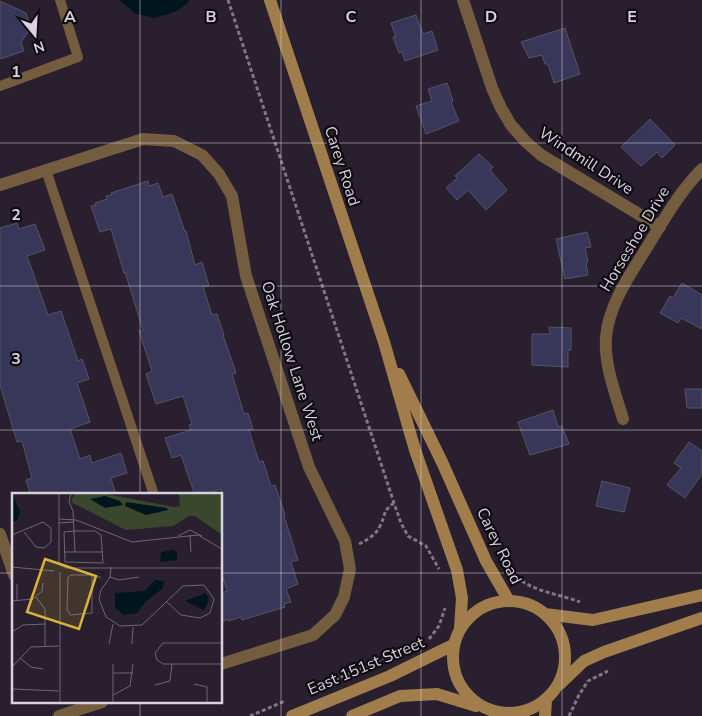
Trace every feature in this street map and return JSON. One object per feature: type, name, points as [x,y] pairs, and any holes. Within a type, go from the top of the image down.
[{"type":"street","name":"Carey Road","points":[[270,0],[384,342],[415,450],[457,570],[462,598],[460,628]]},
{"type":"street","name":"Windmill Drive","points":[[464,0],[495,95],[511,125],[541,155],[660,227]]},
{"type":"street","name":"Oak Hollow Lane West","points":[[0,185],[143,139],[174,141],[202,155],[219,174],[232,196],[246,276],[306,458],[345,541],[350,569],[344,598],[335,614],[313,635],[222,664]]},
{"type":"street","name":"Horseshoe Drive","points":[[623,418],[610,376],[606,350],[606,335],[609,321],[623,288],[678,197],[702,169]]},
{"type":"street","name":"Carey Road","points":[[384,342],[442,462],[486,561],[509,601]]},
{"type":"street","points":[[0,534],[12,569]]},
{"type":"street","points":[[545,614],[593,620],[702,595]]},
{"type":"street","points":[[486,709],[470,698],[458,683],[452,665],[453,645],[460,628],[473,614],[490,604],[509,601],[528,604],[545,614],[556,626],[563,640],[566,656],[563,672],[557,687]]},
{"type":"street","points":[[352,716],[400,696],[437,694],[500,715],[516,714],[532,709],[546,700],[584,661],[604,652],[702,618]]},
{"type":"street","name":"East 151st Street","points":[[292,716],[390,676],[453,645]]},
{"type":"street","points":[[545,716],[546,700]]},
{"type":"street","points":[[60,716],[96,704]]},
{"type":"lane","points":[[0,86],[78,57],[60,0]]},
{"type":"lane","points":[[46,170],[153,493]]},
{"type":"path","points":[[228,0],[394,503],[408,536],[426,546],[439,570]]},
{"type":"path","points":[[347,549],[371,537],[380,527],[387,507],[394,503]]},
{"type":"path","points":[[496,536],[510,569],[521,581],[537,589],[582,603]]},
{"type":"path","points":[[428,640],[439,626],[444,609]]},
{"type":"path","points":[[304,693],[410,648]]},
{"type":"path","points":[[569,716],[588,681],[608,671]]},
{"type":"path","points":[[250,716],[286,701]]},
{"type":"water","points":[[119,0],[188,0],[189,2],[177,11],[155,18],[136,14]]},
{"type":"building","points":[[0,1],[26,13],[31,28],[21,42],[24,51],[0,59]]},
{"type":"building","points":[[416,15],[423,34],[432,31],[438,50],[405,61],[402,52],[399,53],[393,37],[396,37],[391,23]]},
{"type":"building","points":[[565,28],[580,74],[554,83],[548,64],[545,64],[542,55],[529,58],[521,42]]},
{"type":"building","points":[[447,83],[453,101],[451,102],[459,121],[426,134],[416,106],[432,101],[428,89]]},
{"type":"building","points":[[650,119],[675,145],[662,158],[657,152],[641,166],[621,147]]},
{"type":"building","points":[[479,154],[493,167],[490,170],[507,190],[486,210],[468,190],[457,200],[446,188],[457,178],[455,176]]},
{"type":"building","points":[[148,181],[149,186],[158,183],[163,197],[172,194],[186,231],[195,265],[202,262],[209,286],[203,287],[212,315],[217,314],[224,335],[236,373],[232,374],[244,414],[248,413],[253,429],[249,430],[259,462],[263,461],[271,486],[275,485],[298,560],[291,562],[298,584],[286,589],[291,602],[284,604],[285,607],[242,620],[241,617],[222,622],[222,593],[227,591],[222,574],[221,489],[210,493],[194,493],[181,455],[172,458],[165,438],[191,430],[189,425],[192,424],[183,396],[156,404],[146,374],[152,371],[139,331],[143,330],[111,229],[100,232],[91,206],[107,199],[106,196],[112,195],[111,193]]},
{"type":"building","points":[[17,223],[19,229],[35,224],[45,250],[27,256],[48,315],[61,311],[78,361],[82,359],[89,379],[77,383],[90,422],[70,429],[80,459],[90,455],[92,463],[121,453],[127,473],[111,478],[115,493],[30,493],[26,480],[32,478],[22,441],[17,442],[0,385],[0,228]]},
{"type":"building","points":[[587,232],[591,247],[585,248],[588,275],[565,279],[556,239]]},
{"type":"building","points":[[682,283],[702,295],[702,329],[681,318],[678,323],[660,313],[670,296],[673,298]]},
{"type":"building","points":[[549,327],[571,328],[571,350],[568,350],[568,367],[532,365],[532,334],[550,334]]},
{"type":"building","points":[[685,389],[702,389],[702,408],[687,408]]},
{"type":"building","points":[[553,410],[558,427],[562,426],[569,444],[530,455],[518,422]]},
{"type":"building","points":[[689,442],[702,451],[702,474],[685,498],[667,485],[681,468],[674,463]]},
{"type":"building","points":[[602,481],[630,488],[624,512],[596,506]]}]
